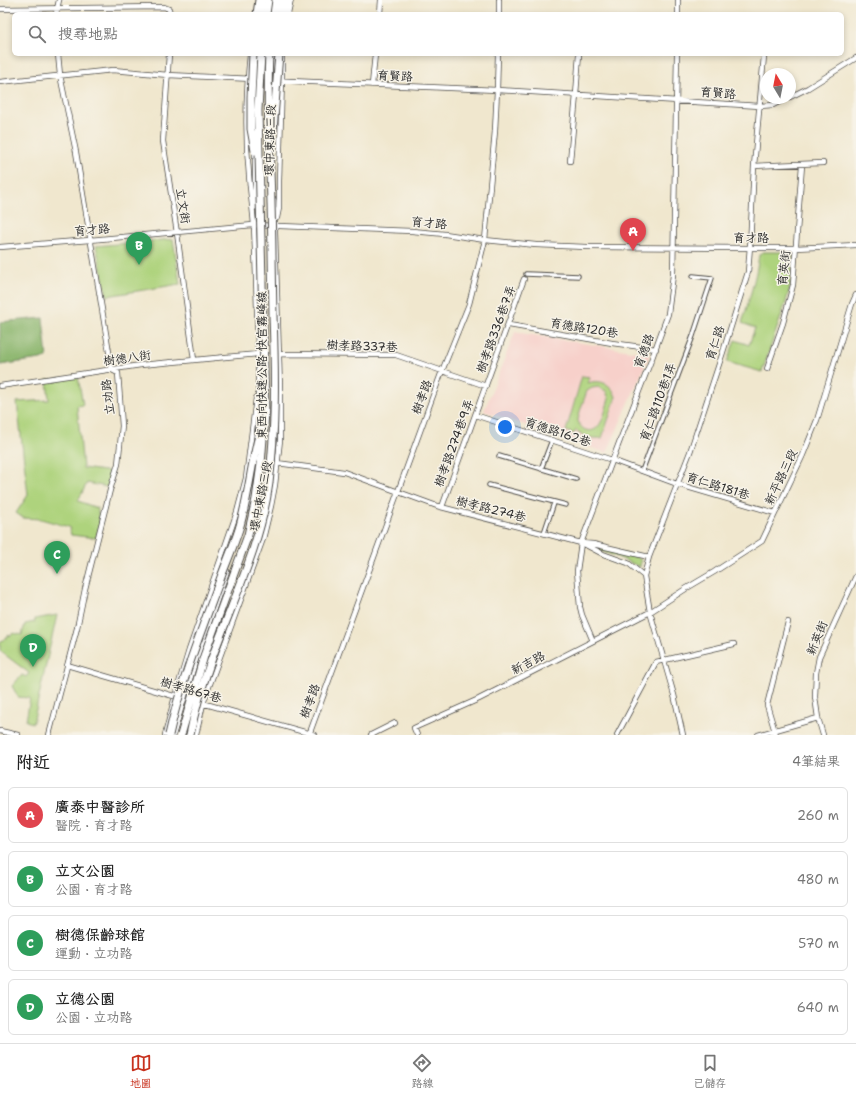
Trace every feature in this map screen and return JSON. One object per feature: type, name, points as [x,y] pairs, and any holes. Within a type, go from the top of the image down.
[{"type":"highway","points":[[256,12],[257,0]]},
{"type":"highway","points":[[266,12],[268,0]]},
{"type":"highway","points":[[274,12],[276,0]]},
{"type":"highway","points":[[284,12],[286,0]]},
{"type":"highway","points":[[253,56],[251,129],[259,173]]},
{"type":"highway","name":"東西向快速公路 快官霧峰線","points":[[181,735],[204,656],[248,535],[256,499],[261,464],[265,412],[258,110],[261,56]]},
{"type":"highway","name":"東西向快速公路 快官霧峰線","points":[[190,735],[193,720],[212,658],[258,538],[269,484],[273,442],[275,388],[268,115],[269,56]]},
{"type":"highway","points":[[270,173],[278,56]]},
{"type":"highway","points":[[169,735],[174,713],[194,651],[239,530],[248,496],[255,447],[265,412]]},
{"type":"street","points":[[56,11],[59,0]]},
{"type":"street","points":[[261,12],[263,0]]},
{"type":"street","points":[[278,12],[281,0]]},
{"type":"street","points":[[288,12],[291,0]]},
{"type":"street","points":[[380,12],[381,0]]},
{"type":"street","points":[[499,0],[499,12]]},
{"type":"street","points":[[678,0],[678,12]]},
{"type":"street","points":[[0,9],[56,11],[164,7],[169,9],[170,12]]},
{"type":"street","name":"立功路","points":[[49,735],[110,490],[118,464],[122,426],[118,373],[112,370],[76,152],[60,75],[58,56]]},
{"type":"street","name":"立文街","points":[[169,56],[163,141],[194,360]]},
{"type":"street","name":"環中東路三段","points":[[250,56],[247,79],[247,117],[249,175],[254,226]]},
{"type":"street","name":"環中東路三段","points":[[173,735],[183,698],[198,653],[241,531],[250,500],[256,462],[258,440],[259,372],[254,226],[254,110],[256,56]]},
{"type":"street","name":"環中東路三段","points":[[196,735],[203,704],[262,539],[271,506],[280,440],[276,226],[270,116],[273,56]]},
{"type":"street","name":"環中東路三段","points":[[276,226],[279,208],[282,56]]},
{"type":"street","points":[[372,85],[375,56]]},
{"type":"street","name":"樹孝路","points":[[309,734],[442,372],[469,304],[485,240],[492,171],[498,56]]},
{"type":"street","points":[[570,161],[579,56]]},
{"type":"street","name":"育德路","points":[[593,641],[580,607],[577,571],[581,543],[656,349],[668,314],[673,275],[677,56]]},
{"type":"street","name":"育仁路","points":[[644,576],[649,557],[690,452],[748,272],[754,166],[764,56]]},
{"type":"street","name":"育賢路","points":[[796,94],[808,88],[856,58]]},
{"type":"street","name":"育賢路","points":[[0,82],[113,70],[168,75],[497,90],[760,106],[775,104]]},
{"type":"street","points":[[754,166],[823,163]]},
{"type":"street","name":"育英街","points":[[767,369],[783,323],[793,285],[802,164]]},
{"type":"street","name":"育才路","points":[[0,247],[254,226],[412,231],[485,240],[587,247],[796,248],[856,245]]},
{"type":"street","points":[[526,274],[578,276]]},
{"type":"street","name":"育仁路110巷1弄","points":[[642,471],[691,340],[712,278],[692,276]]},
{"type":"street","name":"樹孝路336巷7弄","points":[[486,386],[524,279]]},
{"type":"street","name":"新平路三段","points":[[650,612],[762,541],[803,455],[817,420],[856,295]]},
{"type":"street","name":"育德路120巷","points":[[508,325],[656,349]]},
{"type":"street","name":"樹德八街","points":[[0,386],[141,365],[258,354]]},
{"type":"street","name":"樹孝路337巷","points":[[279,354],[396,355],[486,386]]},
{"type":"street","name":"環中東路三段","points":[[165,735],[188,650],[238,512],[246,478],[259,372]]},
{"type":"street","name":"樹孝路274巷9弄","points":[[442,507],[486,386]]},
{"type":"street","name":"育德路162巷","points":[[475,415],[612,460]]},
{"type":"street","points":[[541,469],[552,440]]},
{"type":"street","points":[[499,456],[576,479]]},
{"type":"street","points":[[612,460],[677,484]]},
{"type":"street","name":"樹孝路274巷","points":[[277,463],[344,472],[442,507],[581,543]]},
{"type":"street","name":"育仁路181巷","points":[[677,484],[775,513]]},
{"type":"street","points":[[490,485],[566,506]]},
{"type":"street","points":[[544,533],[554,503]]},
{"type":"street","points":[[581,543],[593,544],[649,557]]},
{"type":"street","points":[[581,543],[603,554],[628,563],[644,576],[650,612],[674,695],[683,735]]},
{"type":"street","name":"新英街","points":[[823,735],[818,718],[815,697],[816,673],[819,657],[856,576]]},
{"type":"street","name":"新吉路","points":[[417,735],[414,728],[479,699],[650,612]]},
{"type":"street","points":[[775,733],[767,705],[788,622]]},
{"type":"street","points":[[617,735],[656,662],[734,644]]},
{"type":"street","name":"樹孝路67巷","points":[[67,665],[309,734]]},
{"type":"street","points":[[758,735],[769,732],[775,733],[818,718]]},
{"type":"street","points":[[371,735],[395,723]]},
{"type":"street","points":[[0,730],[18,735]]},
{"type":"street","points":[[309,734],[315,735]]},
{"type":"shaded area","points":[[515,332],[650,354],[607,453],[484,411]]},
{"type":"green space","points":[[173,239],[180,284],[107,296],[96,246]]},
{"type":"green space","points":[[762,252],[790,252],[792,255],[790,287],[762,372],[727,362],[735,340],[749,345],[755,328],[742,323],[754,281],[759,255]]},
{"type":"green space","points":[[43,318],[47,358],[0,365],[0,322]]},
{"type":"green space","points":[[582,376],[590,377],[588,383],[602,382],[612,389],[616,397],[602,438],[588,437],[576,430],[574,434],[566,431]],"holes":[[[598,387],[606,391],[609,399],[599,425],[596,429],[591,431],[582,428],[578,421],[580,410],[587,391]]]},
{"type":"green space","points":[[78,377],[83,405],[77,406],[83,468],[111,472],[107,487],[87,483],[78,501],[97,508],[100,522],[96,538],[71,535],[69,527],[41,519],[23,518],[16,513],[28,495],[17,402],[49,400],[47,380]]},
{"type":"green space","points":[[598,548],[638,557],[641,561],[640,567],[598,550]]},
{"type":"green space","points":[[57,615],[33,723],[26,721],[30,698],[18,697],[12,686],[22,675],[26,677],[29,673],[0,651],[0,643],[13,633],[22,635],[25,624],[35,622],[35,619]]},
{"type":"place","name":"廣泰中醫診所","points":[[633,251]]},
{"type":"place","name":"立文公園","points":[[139,265]]},
{"type":"place","name":"樹德保齡球館","points":[[57,574]]},
{"type":"place","name":"立德公園","points":[[33,667]]}]
